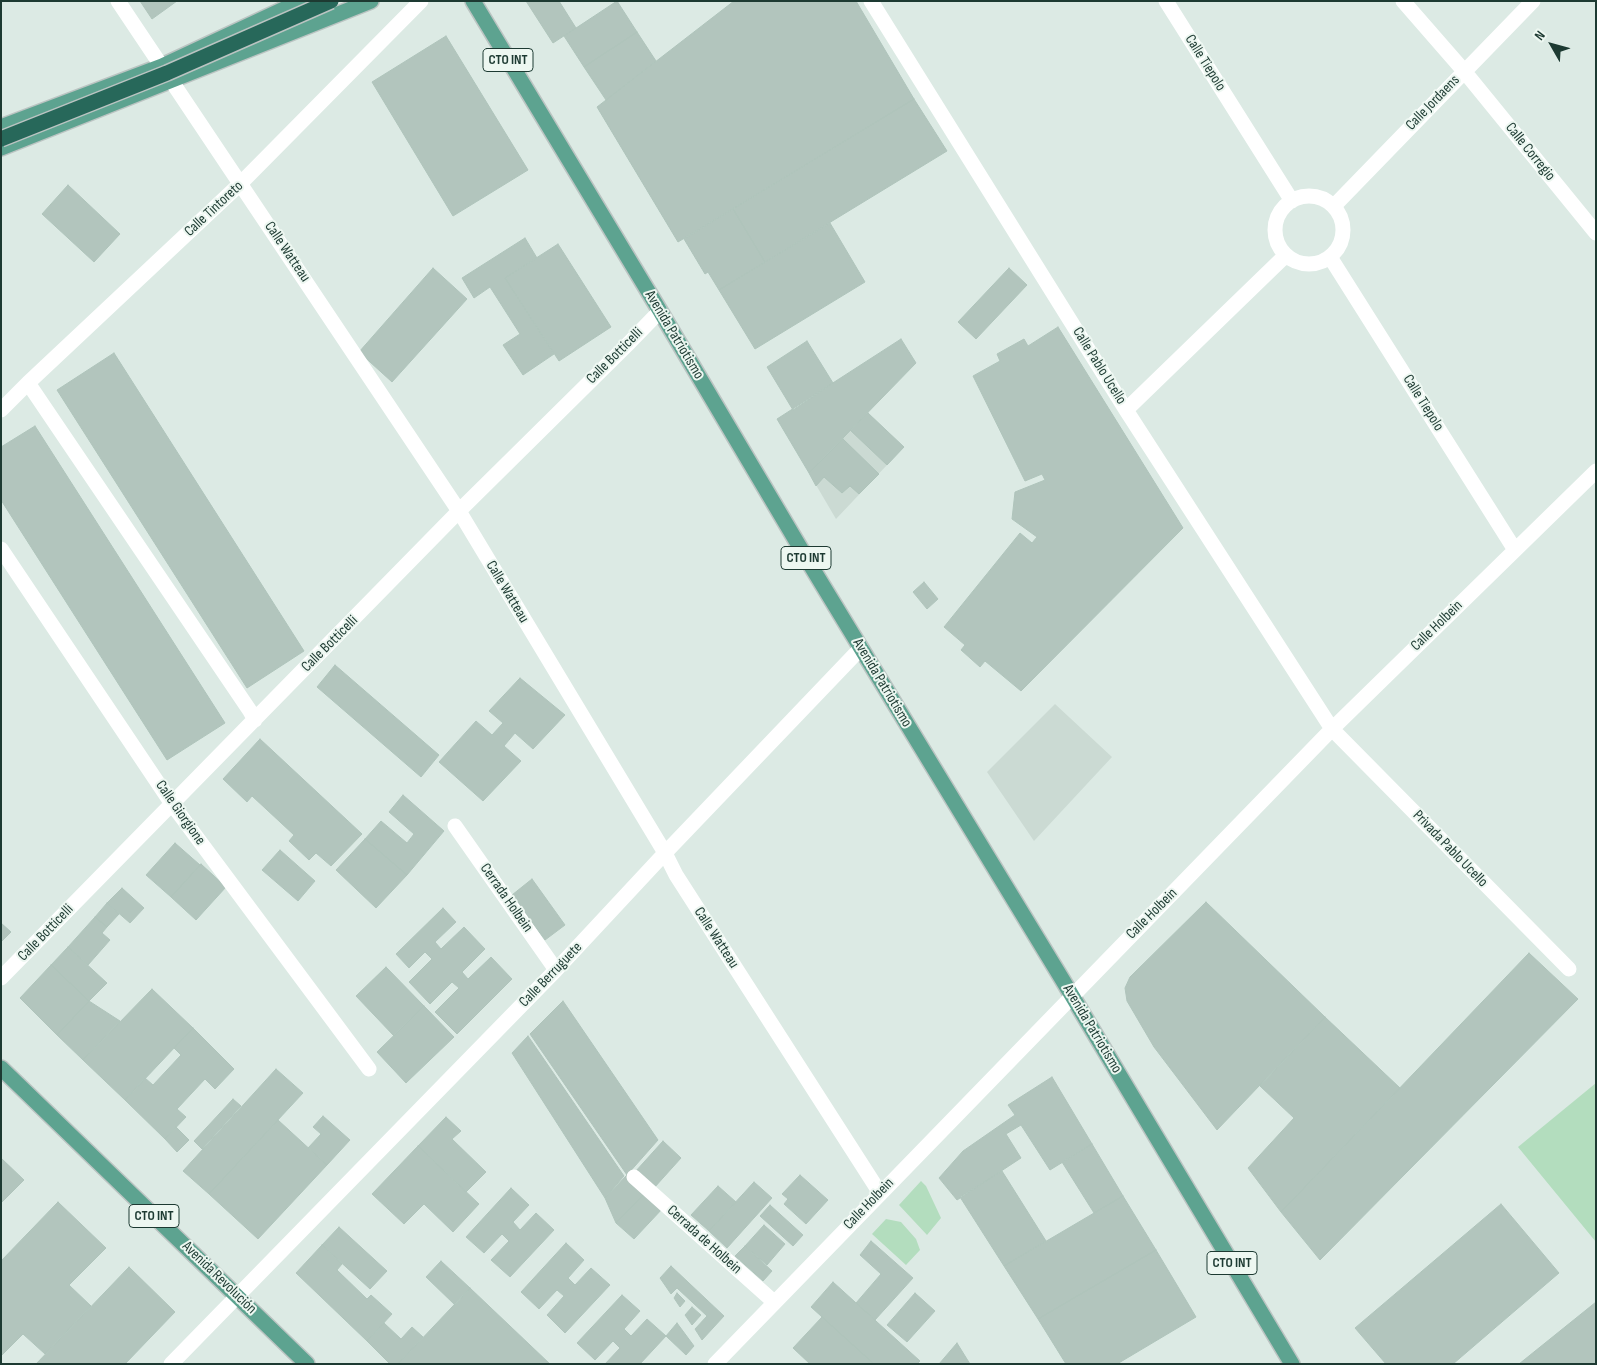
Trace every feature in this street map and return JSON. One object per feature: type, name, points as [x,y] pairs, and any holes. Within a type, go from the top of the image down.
[{"type":"highway","points":[[1,139],[167,73],[331,1]]},
{"type":"main road","points":[[1,127],[162,66],[301,1]]},
{"type":"main road","points":[[1,148],[371,1]]},
{"type":"main road","name":"Avenida Patriotismo","points":[[473,1],[1292,1364]]},
{"type":"main road","name":"Avenida Revolución","points":[[1,1068],[307,1364]]},
{"type":"street","name":"Calle Watteau","points":[[118,1],[459,511],[665,853],[676,875],[880,1193]]},
{"type":"street","name":"Calle Tintoreto","points":[[1,410],[241,183],[421,1]]},
{"type":"street","name":"Calle Pablo Ucello","points":[[871,1],[1126,410],[1332,728]]},
{"type":"street","name":"Calle Tiepolo","points":[[1166,1],[1292,201]]},
{"type":"street","name":"Calle Corregio","points":[[1403,1],[1464,71],[1596,233]]},
{"type":"street","name":"Calle Jordaens","points":[[1334,206],[1533,1]]},
{"type":"street","points":[[1310,196],[1319,197],[1334,206],[1342,219],[1343,233],[1339,246],[1330,256],[1313,264],[1304,264],[1286,255],[1276,237],[1278,217],[1283,208],[1300,197],[1310,196]]},
{"type":"street","points":[[1126,410],[1286,255]]},
{"type":"street","name":"Calle Tiepolo","points":[[1330,256],[1515,550]]},
{"type":"street","name":"Calle Botticelli","points":[[1,978],[459,511],[660,311]]},
{"type":"street","points":[[28,383],[255,720]]},
{"type":"street","name":"Calle Holbein","points":[[715,1364],[1332,728],[1596,471]]},
{"type":"street","name":"Calle Giorgione","points":[[1,550],[172,804],[369,1070]]},
{"type":"street","name":"Calle Berruguete","points":[[171,1364],[556,970],[861,648]]},
{"type":"street","name":"Privada Pablo Ucello","points":[[1332,728],[1569,969]]},
{"type":"street","name":"Cerrada Holbein","points":[[455,826],[556,970]]},
{"type":"street","name":"Cerrada de Holbein","points":[[634,1177],[774,1302]]},
{"type":"shaded area","points":[[868,413],[904,447],[836,519],[809,473]]},
{"type":"shaded area","points":[[1055,704],[1112,757],[1034,841],[987,772]]},
{"type":"green space","points":[[1596,1083],[1596,1242],[1518,1147]]},
{"type":"green space","points":[[921,1181],[926,1186],[941,1218],[927,1235],[899,1205]]},
{"type":"green space","points":[[886,1219],[901,1222],[916,1239],[920,1250],[906,1265],[872,1234]]},
{"type":"building","points":[[140,1],[177,1],[152,19]]},
{"type":"building","points":[[526,1],[559,1],[576,28],[553,43]]},
{"type":"building","points":[[617,1],[637,32],[584,67],[564,36]]},
{"type":"building","points":[[734,1],[856,1],[914,99],[678,242],[597,107]]},
{"type":"building","points":[[637,32],[656,61],[606,100],[584,67]]},
{"type":"building","points":[[446,36],[528,170],[453,216],[372,82]]},
{"type":"building","points":[[914,99],[947,151],[765,262],[733,209]]},
{"type":"building","points":[[68,185],[120,234],[94,262],[42,214]]},
{"type":"building","points":[[733,209],[765,262],[719,290],[708,272],[705,274],[684,239]]},
{"type":"building","points":[[830,223],[865,282],[755,349],[719,290]]},
{"type":"building","points":[[525,238],[537,258],[505,278],[554,354],[523,375],[503,345],[520,334],[490,287],[474,298],[462,278]]},
{"type":"building","points":[[558,244],[611,327],[559,361],[505,278]]},
{"type":"building","points":[[433,268],[467,299],[392,382],[359,352]]},
{"type":"building","points":[[1009,268],[1027,285],[976,339],[958,322]]},
{"type":"building","points":[[1058,327],[1183,528],[1021,691],[985,661],[980,667],[961,650],[965,645],[944,627],[1020,533],[1032,543],[1037,537],[1012,519],[1015,492],[1045,480],[1042,474],[1025,481],[973,376],[1000,361],[997,354],[1024,339],[1028,346]]},
{"type":"building","points":[[901,339],[916,363],[809,473],[777,419]]},
{"type":"building","points":[[807,341],[833,383],[793,410],[767,367]]},
{"type":"building","points":[[114,353],[304,651],[247,688],[57,390]]},
{"type":"building","points":[[868,413],[904,447],[887,465],[850,430]]},
{"type":"building","points":[[35,426],[225,723],[167,760],[1,500],[1,447]]},
{"type":"building","points":[[843,439],[879,474],[859,494],[850,486],[842,493],[824,477],[816,486],[809,473]]},
{"type":"building","points":[[924,582],[938,599],[927,609],[913,592]]},
{"type":"building","points":[[335,665],[439,755],[421,777],[317,687]]},
{"type":"building","points":[[520,678],[565,715],[533,749],[515,733],[504,746],[521,761],[483,801],[439,762],[476,721],[492,735],[503,723],[489,711]]},
{"type":"building","points":[[260,739],[362,834],[331,866],[316,853],[309,860],[289,841],[294,835],[252,796],[247,802],[223,779]]},
{"type":"building","points":[[403,795],[444,831],[407,875],[365,839],[381,821],[407,843],[414,834],[389,812]]},
{"type":"building","points":[[365,839],[407,875],[376,908],[336,870]]},
{"type":"building","points":[[175,843],[200,865],[171,897],[146,875]]},
{"type":"building","points":[[280,850],[315,881],[298,901],[262,870]]},
{"type":"building","points":[[201,864],[226,887],[196,920],[171,897]]},
{"type":"building","points":[[532,879],[565,925],[545,940],[512,895]]},
{"type":"building","points":[[122,888],[144,908],[130,923],[107,903]]},
{"type":"building","points":[[1206,902],[1325,1017],[1217,1130],[1154,1047],[1127,1001],[1125,988],[1130,977]]},
{"type":"building","points":[[107,903],[119,914],[107,927],[95,917]]},
{"type":"building","points":[[443,908],[456,922],[435,942],[441,949],[464,927],[485,949],[462,972],[468,979],[491,957],[512,979],[457,1034],[435,1012],[459,988],[452,982],[430,1004],[409,982],[432,959],[425,952],[409,968],[396,954]]},
{"type":"building","points":[[95,917],[107,927],[102,933],[110,940],[88,965],[68,947]]},
{"type":"building","points":[[1,923],[11,932],[1,942]]},
{"type":"building","points":[[68,947],[107,983],[89,1001],[51,965]]},
{"type":"building","points":[[1529,953],[1578,999],[1320,1260],[1281,1212]]},
{"type":"building","points":[[51,965],[89,1001],[57,1035],[20,998]]},
{"type":"building","points":[[386,967],[424,1006],[394,1036],[356,996]]},
{"type":"building","points":[[152,989],[193,1028],[125,1100],[83,1060]]},
{"type":"building","points":[[89,1001],[120,1021],[83,1060],[57,1035]]},
{"type":"building","points":[[563,1001],[658,1140],[627,1175],[530,1034]]},
{"type":"building","points":[[424,1006],[454,1037],[406,1083],[377,1052]]},
{"type":"building","points":[[1325,1017],[1400,1088],[1281,1212],[1248,1168],[1294,1118],[1260,1086]]},
{"type":"building","points":[[193,1028],[234,1069],[215,1089],[205,1079],[177,1109],[186,1117],[165,1139],[125,1100],[145,1078],[153,1085],[181,1055],[174,1048]]},
{"type":"building","points":[[528,1036],[624,1176],[605,1198],[512,1053]]},
{"type":"building","points":[[276,1069],[303,1093],[209,1194],[183,1171]]},
{"type":"building","points":[[1052,1077],[1092,1144],[1050,1170],[1021,1125],[1006,1134],[1021,1158],[957,1200],[939,1178],[963,1151],[1015,1115],[1008,1105]]},
{"type":"building","points":[[233,1099],[241,1106],[202,1149],[194,1141]]},
{"type":"building","points":[[323,1116],[350,1140],[327,1165],[308,1148],[321,1134],[313,1127]]},
{"type":"building","points":[[446,1117],[461,1131],[452,1139],[486,1172],[466,1192],[418,1146]]},
{"type":"building","points":[[278,1120],[327,1165],[258,1239],[209,1194]]},
{"type":"building","points":[[176,1127],[189,1140],[177,1152],[165,1139]]},
{"type":"building","points":[[663,1141],[681,1158],[654,1188],[635,1172]]},
{"type":"building","points":[[1092,1144],[1123,1196],[1094,1213],[1062,1162]]},
{"type":"building","points":[[418,1146],[479,1204],[453,1232],[424,1204],[404,1224],[372,1194]]},
{"type":"building","points":[[1,1158],[24,1180],[1,1203]]},
{"type":"building","points":[[1002,1171],[1046,1241],[1004,1266],[960,1197]]},
{"type":"building","points":[[627,1175],[646,1192],[616,1223],[605,1198]]},
{"type":"building","points":[[800,1175],[828,1200],[806,1224],[784,1204],[788,1199],[782,1194]]},
{"type":"building","points":[[754,1182],[772,1198],[727,1248],[709,1231]]},
{"type":"building","points":[[718,1186],[736,1202],[709,1231],[691,1215]]},
{"type":"building","points":[[511,1188],[529,1205],[513,1222],[520,1230],[536,1213],[554,1230],[510,1277],[491,1260],[509,1241],[502,1234],[484,1253],[466,1237]]},
{"type":"building","points":[[646,1192],[663,1208],[634,1239],[616,1223]]},
{"type":"building","points":[[1123,1196],[1156,1250],[1038,1319],[1004,1266]]},
{"type":"building","points":[[58,1202],[106,1248],[69,1285],[91,1306],[45,1354],[23,1334],[1,1356],[1,1261]]},
{"type":"building","points":[[1501,1204],[1559,1273],[1453,1364],[1386,1364],[1355,1328]]},
{"type":"building","points":[[770,1205],[803,1235],[793,1246],[760,1216]]},
{"type":"building","points":[[764,1225],[785,1244],[767,1265],[745,1246]]},
{"type":"building","points":[[339,1227],[387,1271],[370,1289],[322,1245]]},
{"type":"building","points":[[871,1241],[913,1278],[875,1320],[856,1303],[881,1274],[860,1255]]},
{"type":"building","points":[[566,1243],[584,1260],[568,1278],[575,1285],[591,1268],[610,1285],[565,1333],[547,1315],[564,1296],[557,1290],[539,1309],[521,1292]]},
{"type":"building","points":[[322,1245],[342,1264],[337,1270],[367,1299],[371,1295],[392,1314],[367,1341],[296,1273]]},
{"type":"building","points":[[745,1246],[772,1271],[763,1281],[735,1256]]},
{"type":"building","points":[[1156,1250],[1196,1317],[1117,1364],[1066,1364],[1038,1319]]},
{"type":"building","points":[[441,1261],[470,1288],[455,1305],[426,1277]]},
{"type":"building","points":[[671,1266],[724,1316],[702,1340],[695,1329],[707,1316],[677,1288],[671,1294],[660,1278]]},
{"type":"building","points":[[129,1267],[175,1312],[125,1364],[36,1364]]},
{"type":"building","points":[[833,1282],[920,1361],[917,1364],[874,1364],[811,1307]]},
{"type":"building","points":[[470,1288],[550,1364],[398,1364]]},
{"type":"building","points":[[677,1293],[685,1301],[680,1307],[674,1298]]},
{"type":"building","points":[[915,1293],[935,1311],[907,1342],[887,1325]]},
{"type":"building","points":[[622,1295],[640,1311],[624,1329],[631,1336],[647,1319],[666,1336],[640,1364],[605,1364],[620,1348],[613,1341],[595,1360],[577,1343]]},
{"type":"building","points":[[1596,1302],[1596,1364],[1519,1364]]},
{"type":"building","points":[[692,1307],[701,1315],[692,1325],[685,1315]]},
{"type":"building","points":[[822,1317],[874,1364],[810,1364],[793,1348]]},
{"type":"building","points":[[384,1323],[401,1339],[412,1327],[423,1337],[398,1364],[390,1364],[367,1341]]},
{"type":"building","points":[[677,1323],[694,1346],[686,1355],[666,1336]]},
{"type":"building","points":[[957,1343],[970,1364],[939,1364]]}]
